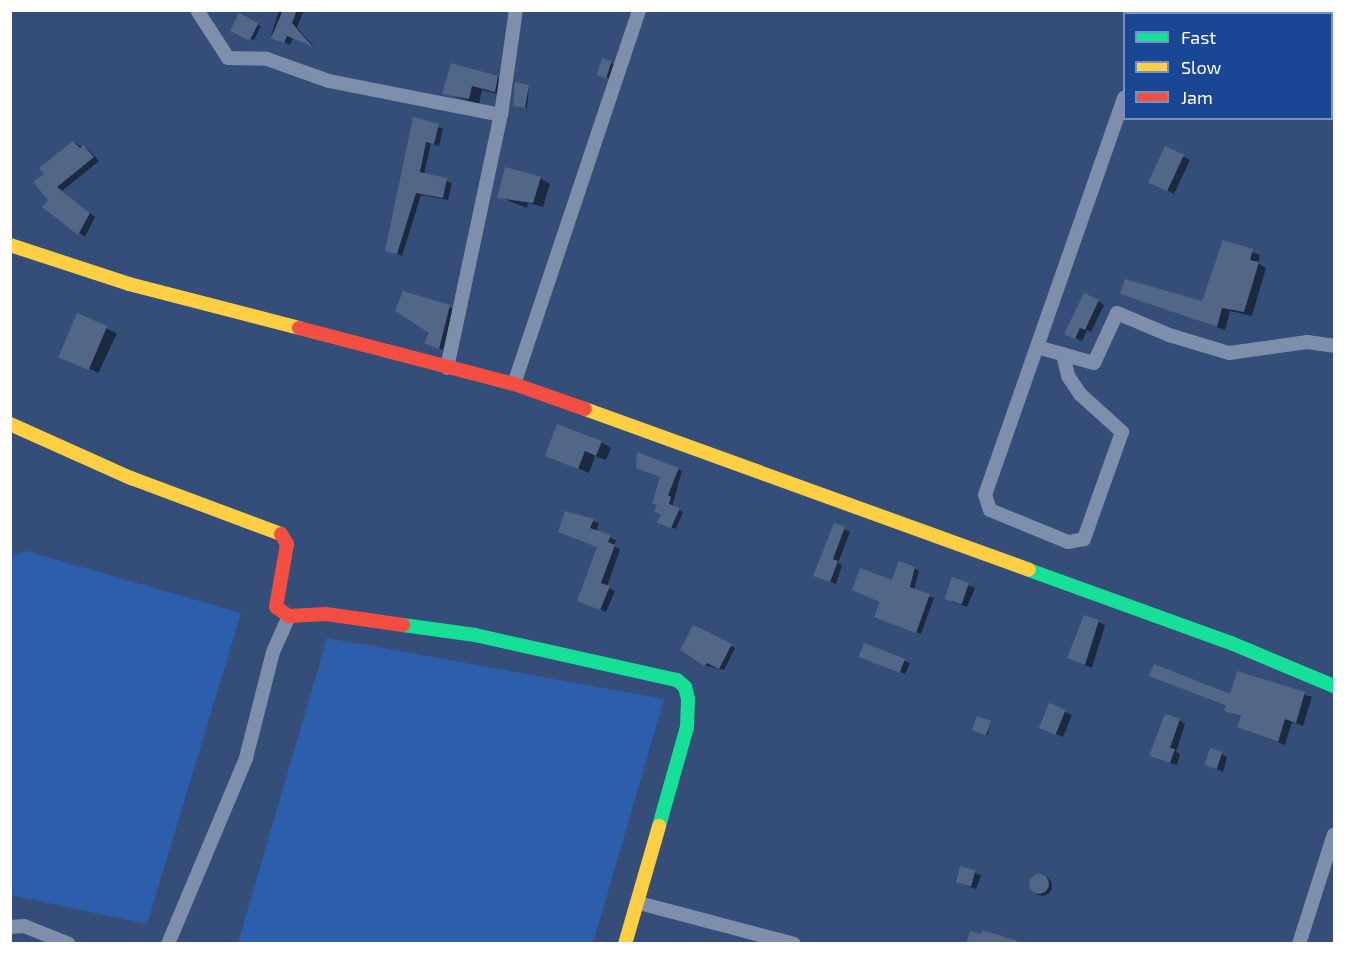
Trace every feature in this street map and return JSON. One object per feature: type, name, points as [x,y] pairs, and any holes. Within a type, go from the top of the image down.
[{"type":"street","points":[[197,10],[228,58],[267,59],[329,81],[501,115]]},
{"type":"street","points":[[447,368],[501,115],[516,10]]},
{"type":"street","points":[[514,384],[639,10]]},
{"type":"street","points":[[1063,354],[1068,376],[1080,394],[1122,432],[1084,538],[1068,542],[1000,515],[985,502],[1123,104]]},
{"type":"street","points":[[10,245],[129,284],[514,384],[1231,644],[1335,686]]},
{"type":"street","points":[[1037,347],[1094,363],[1117,313],[1168,335],[1229,353],[1307,342],[1335,346]]},
{"type":"street","points":[[10,424],[131,478],[283,535],[287,544],[276,607],[289,616],[338,615],[475,635],[677,680],[685,687],[688,699],[687,727],[639,903],[625,944]]},
{"type":"street","points":[[168,944],[246,758],[273,652],[289,616]]},
{"type":"street","points":[[1299,944],[1335,834]]},
{"type":"street","points":[[639,903],[794,944]]},
{"type":"street","points":[[10,927],[24,926],[69,944]]},
{"type":"shaded area","points":[[26,551],[241,613],[147,924],[11,895],[10,557]]},
{"type":"shaded area","points":[[327,638],[664,699],[593,943],[238,943]]},
{"type":"building","points":[[283,10],[297,10],[292,23],[313,47],[287,36],[284,43],[271,38]]},
{"type":"building","points":[[239,13],[259,23],[250,41],[230,31]]},
{"type":"building","points":[[602,58],[612,61],[606,78],[597,75]]},
{"type":"building","points":[[451,63],[498,76],[495,92],[472,86],[469,99],[442,94]]},
{"type":"building","points":[[515,82],[529,85],[525,108],[513,106]]},
{"type":"building","points":[[413,117],[439,124],[434,144],[426,142],[420,172],[447,178],[443,198],[416,193],[397,254],[385,251]]},
{"type":"building","points":[[73,141],[80,148],[83,145],[94,157],[57,187],[90,213],[78,235],[42,207],[48,200],[33,182],[44,174],[39,168]]},
{"type":"building","points":[[1165,146],[1184,155],[1167,191],[1148,182]]},
{"type":"building","points":[[505,167],[541,177],[533,203],[497,198]]},
{"type":"building","points":[[1223,240],[1253,249],[1250,260],[1259,262],[1244,312],[1222,308],[1217,327],[1120,294],[1125,279],[1202,301]]},
{"type":"building","points":[[403,291],[450,305],[439,349],[424,343],[429,333],[395,311]]},
{"type":"building","points":[[1084,293],[1099,300],[1085,330],[1080,328],[1075,339],[1064,334]]},
{"type":"building","points":[[77,313],[107,326],[89,370],[58,357]]},
{"type":"building","points":[[557,424],[602,441],[596,456],[585,451],[578,469],[545,456]]},
{"type":"building","points":[[637,452],[679,468],[668,495],[671,497],[669,504],[680,508],[671,528],[657,523],[661,514],[654,512],[657,505],[652,504],[660,477],[636,468]]},
{"type":"building","points":[[565,511],[594,519],[590,528],[611,535],[608,542],[615,545],[601,583],[610,586],[600,610],[577,601],[597,547],[558,532]]},
{"type":"building","points":[[834,523],[845,527],[833,559],[838,561],[830,582],[813,576]]},
{"type":"building","points":[[899,561],[915,567],[910,587],[930,594],[916,633],[874,617],[880,602],[852,590],[860,568],[892,580]]},
{"type":"building","points":[[952,577],[969,583],[962,605],[945,599]]},
{"type":"building","points":[[1084,615],[1099,620],[1085,665],[1067,658]]},
{"type":"building","points":[[693,625],[732,644],[719,669],[707,663],[704,666],[680,650]]},
{"type":"building","points":[[864,643],[905,659],[900,673],[859,657]]},
{"type":"building","points":[[1154,664],[1230,694],[1237,671],[1305,692],[1296,723],[1285,719],[1278,742],[1237,727],[1241,716],[1224,711],[1226,706],[1149,676]]},
{"type":"building","points":[[1049,703],[1066,710],[1056,735],[1039,728]]},
{"type":"building","points":[[1165,714],[1180,719],[1170,748],[1175,749],[1170,763],[1149,756]]},
{"type":"building","points":[[977,716],[991,721],[986,735],[972,730]]},
{"type":"building","points":[[1210,748],[1222,752],[1217,769],[1204,765]]},
{"type":"building","points":[[960,866],[975,870],[971,887],[956,882]]},
{"type":"building","points":[[1039,874],[1046,877],[1049,884],[1046,891],[1039,894],[1032,891],[1029,884],[1032,877]]},
{"type":"building","points":[[983,930],[1018,941],[1017,944],[966,944],[970,931],[981,934]]},
{"type":"traffic: fast","points":[[1029,570],[1231,643],[1334,686]]},
{"type":"traffic: fast","points":[[403,625],[475,635],[677,680],[685,687],[688,699],[687,727],[659,826]]},
{"type":"traffic: slow","points":[[10,245],[129,284],[299,328]]},
{"type":"traffic: slow","points":[[585,409],[1029,570]]},
{"type":"traffic: slow","points":[[10,424],[131,478],[281,534]]},
{"type":"traffic: slow","points":[[625,944],[659,826]]},
{"type":"traffic: jam","points":[[299,328],[514,384],[585,409]]},
{"type":"traffic: jam","points":[[281,534],[287,544],[276,607],[289,616],[326,614],[403,625]]}]
